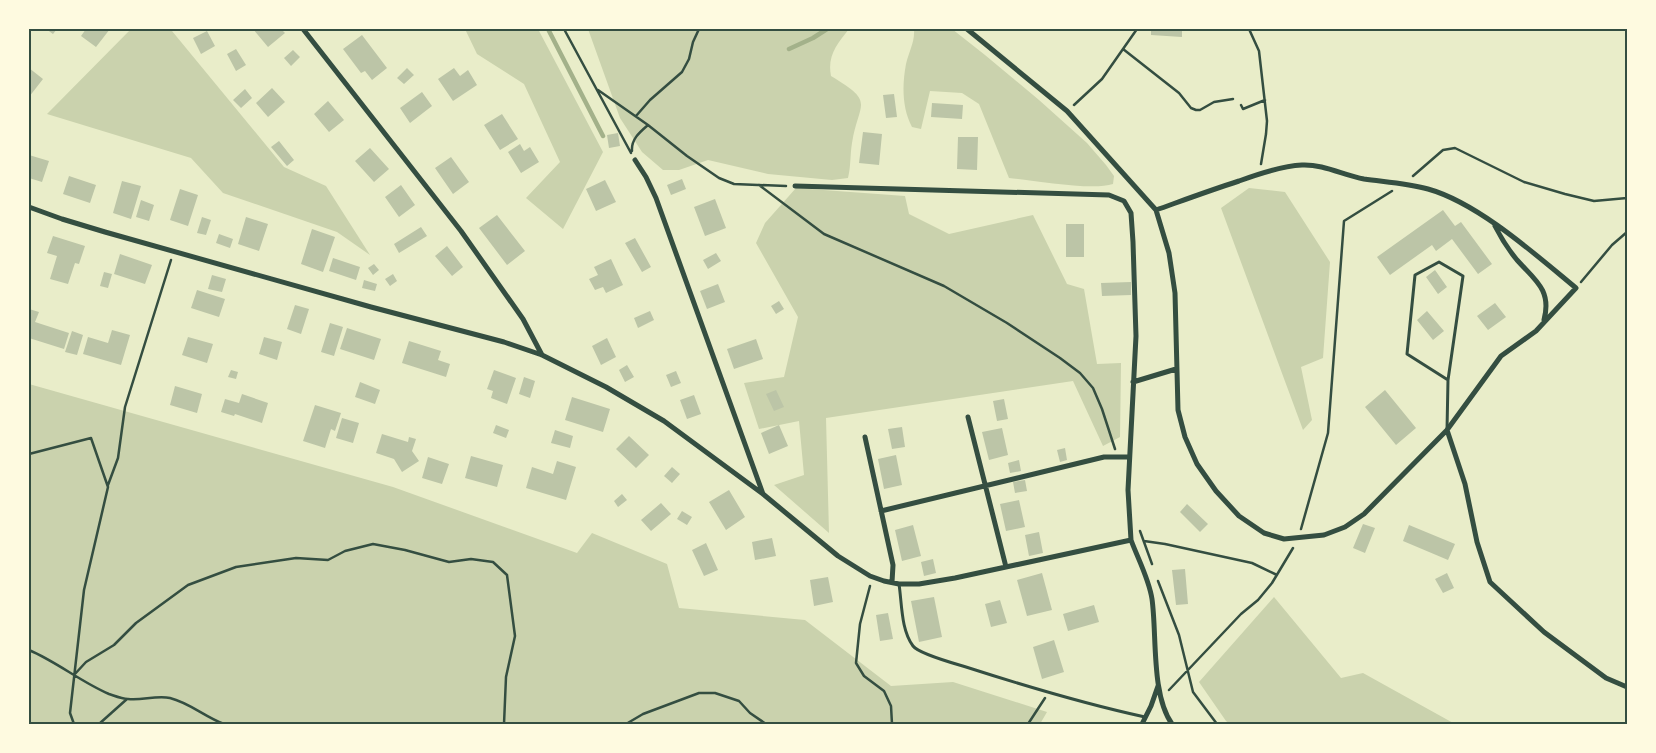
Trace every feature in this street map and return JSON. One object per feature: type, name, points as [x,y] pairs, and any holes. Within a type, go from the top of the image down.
[{"type":"street","points":[[303,29],[461,231],[524,319],[542,355]]},
{"type":"street","points":[[967,29],[1067,111],[1156,210],[1169,253],[1176,293],[1178,410],[1185,436],[1197,464],[1216,491],[1239,516],[1264,533],[1284,539],[1324,535],[1344,527],[1364,514],[1447,430],[1501,356],[1536,330],[1576,288],[1510,235],[1454,200],[1429,189],[1363,179],[1318,166],[1301,165],[1262,173],[1156,210]]},
{"type":"street","points":[[635,160],[646,177],[659,206],[763,494]]},
{"type":"street","points":[[795,186],[1109,195],[1124,201],[1131,213],[1136,336],[1128,457],[1131,540],[1150,591],[1159,683],[1163,705],[1172,724]]},
{"type":"street","points":[[29,207],[62,219],[371,307],[504,342],[542,355],[606,387],[664,421],[763,494],[838,556],[873,577],[899,584],[936,582],[1131,540]]},
{"type":"street","points":[[1494,224],[1504,243],[1543,290],[1547,304],[1544,320],[1536,330]]},
{"type":"street","points":[[1133,382],[1176,369]]},
{"type":"street","points":[[968,417],[1006,566]]},
{"type":"street","points":[[1447,430],[1465,484],[1476,542],[1490,582],[1544,632],[1606,678],[1627,687]]},
{"type":"street","points":[[865,437],[893,565],[892,582]]},
{"type":"street","points":[[881,511],[1104,457],[1128,457]]},
{"type":"street","points":[[1142,724],[1159,683]]},
{"type":"lane","points":[[1447,430],[1448,380],[1463,276],[1440,262],[1415,275],[1407,354],[1448,380]]},
{"type":"lane","points":[[899,584],[906,631],[914,648],[938,658],[1048,692],[1146,717]]},
{"type":"path","points":[[564,29],[635,160]]},
{"type":"path","points":[[636,116],[650,100],[682,72],[689,59],[693,42],[699,29]]},
{"type":"path","points":[[1067,111],[1102,80],[1137,29]]},
{"type":"path","points":[[1250,29],[1259,50],[1267,121],[1260,161],[1262,173]]},
{"type":"path","points":[[1123,50],[1179,93],[1191,108],[1200,110],[1214,102],[1233,99]]},
{"type":"path","points":[[598,90],[719,178],[734,184],[795,186]]},
{"type":"path","points":[[1241,105],[1242,109],[1265,100]]},
{"type":"path","points":[[635,160],[631,149],[632,142],[637,134],[648,125]]},
{"type":"path","points":[[1162,698],[1241,614],[1258,600],[1272,583],[1298,538],[1328,433],[1344,221],[1405,184],[1444,150],[1455,148],[1524,182],[1565,194],[1594,201],[1627,198]]},
{"type":"path","points":[[758,185],[824,234],[944,286],[1007,323],[1080,373],[1093,388],[1102,409],[1117,457]]},
{"type":"path","points":[[1576,288],[1612,244],[1627,232]]},
{"type":"path","points":[[74,724],[70,714],[84,590],[108,487],[118,458],[125,407],[173,250]]},
{"type":"path","points":[[29,454],[91,438],[108,487]]},
{"type":"path","points":[[1131,540],[1165,544],[1252,563],[1277,575]]},
{"type":"path","points":[[74,675],[86,662],[114,645],[136,623],[188,585],[236,567],[296,558],[328,560],[345,551],[372,544],[406,550],[449,562],[471,559],[493,562],[506,575],[516,636],[506,678],[504,724]]},
{"type":"path","points":[[873,577],[863,606],[856,663],[864,676],[884,691],[891,706],[892,724]]},
{"type":"path","points":[[1168,608],[1179,635],[1193,692],[1217,724]]},
{"type":"path","points":[[29,650],[47,658],[109,694],[127,700],[168,698],[186,704],[211,719],[224,724]]},
{"type":"path","points":[[1028,724],[1042,705],[1048,692]]},
{"type":"path","points":[[626,724],[643,714],[699,693],[715,693],[740,701],[750,713],[766,724]]},
{"type":"path","points":[[99,724],[127,700]]},
{"type":"green space","points":[[131,29],[173,29],[172,31],[284,167],[326,186],[370,255],[337,232],[223,193],[191,158],[47,114]]},
{"type":"green space","points":[[465,29],[538,29],[603,152],[563,229],[526,198],[560,162],[524,84],[477,54]]},
{"type":"green space","points":[[588,29],[849,29],[834,51],[830,62],[831,76],[854,92],[861,104],[852,143],[848,178],[832,180],[768,174],[708,160],[679,170],[663,170],[642,152],[620,118]]},
{"type":"green space","points":[[914,29],[952,29],[1039,100],[1087,143],[1114,176],[1113,184],[1077,186],[1009,178],[979,104],[962,93],[930,91],[921,129],[912,127],[906,112],[904,80],[906,64],[913,42]]},
{"type":"green space","points":[[796,188],[905,196],[909,214],[949,234],[1033,215],[1067,284],[1084,289],[1097,364],[1121,363],[1120,437],[1103,446],[1073,381],[826,418],[829,533],[774,485],[804,475],[799,421],[759,429],[744,383],[784,377],[798,317],[756,243],[765,223]]},
{"type":"green space","points":[[1249,188],[1285,192],[1330,262],[1323,358],[1301,367],[1312,420],[1303,430],[1221,208]]},
{"type":"green space","points":[[29,384],[393,487],[577,553],[592,533],[667,564],[679,608],[805,620],[891,686],[953,682],[1047,712],[1040,724],[29,724]]},
{"type":"green space","points":[[1274,597],[1341,678],[1363,673],[1455,724],[1230,724],[1199,682]]},
{"type":"building","points":[[46,29],[57,29],[53,34]]},
{"type":"building","points":[[86,29],[110,29],[96,47],[81,36]]},
{"type":"building","points":[[253,29],[281,29],[285,33],[268,47]]},
{"type":"building","points":[[1151,29],[1182,29],[1182,37],[1151,35]]},
{"type":"building","points":[[207,31],[215,46],[201,54],[193,38]]},
{"type":"building","points":[[362,35],[387,68],[372,80],[365,71],[361,73],[343,49]]},
{"type":"building","points":[[236,49],[246,65],[236,71],[227,54]]},
{"type":"building","points":[[293,50],[300,57],[291,66],[284,58]]},
{"type":"building","points":[[29,68],[43,79],[29,97]]},
{"type":"building","points":[[407,68],[414,75],[404,84],[397,78]]},
{"type":"building","points":[[454,68],[460,76],[468,70],[477,85],[453,101],[438,79]]},
{"type":"building","points":[[272,88],[285,102],[268,117],[256,103]]},
{"type":"building","points":[[245,89],[252,98],[241,108],[233,100]]},
{"type":"building","points":[[422,92],[432,106],[410,123],[400,108]]},
{"type":"building","points":[[894,94],[897,117],[886,118],[883,95]]},
{"type":"building","points":[[328,101],[344,120],[329,132],[314,114]]},
{"type":"building","points":[[932,103],[963,105],[962,119],[931,117]]},
{"type":"building","points":[[502,114],[518,139],[500,150],[484,125]]},
{"type":"building","points":[[863,132],[882,134],[879,165],[859,163]]},
{"type":"building","points":[[618,133],[620,146],[609,148],[607,135]]},
{"type":"building","points":[[958,137],[978,137],[977,170],[957,169]]},
{"type":"building","points":[[279,141],[294,160],[287,166],[271,147]]},
{"type":"building","points":[[520,144],[524,151],[530,147],[539,162],[521,173],[508,152]]},
{"type":"building","points":[[370,148],[389,169],[374,182],[355,161]]},
{"type":"building","points":[[29,155],[49,161],[42,182],[29,178]]},
{"type":"building","points":[[451,157],[469,182],[453,194],[435,168]]},
{"type":"building","points":[[69,176],[96,185],[90,203],[63,194]]},
{"type":"building","points":[[682,179],[686,189],[671,195],[667,185]]},
{"type":"building","points":[[605,180],[616,202],[596,211],[586,189]]},
{"type":"building","points":[[122,181],[141,186],[131,219],[113,213]]},
{"type":"building","points":[[401,185],[415,205],[399,217],[385,197]]},
{"type":"building","points":[[180,189],[198,195],[188,226],[170,220]]},
{"type":"building","points":[[715,199],[726,228],[705,236],[694,207]]},
{"type":"building","points":[[141,200],[154,205],[149,221],[136,217]]},
{"type":"building","points":[[1443,210],[1455,226],[1461,222],[1492,264],[1478,274],[1452,239],[1436,251],[1432,245],[1390,275],[1377,257]]},
{"type":"building","points":[[497,215],[525,251],[507,265],[479,228]]},
{"type":"building","points":[[202,217],[211,220],[206,235],[197,233]]},
{"type":"building","points":[[246,217],[268,224],[259,251],[238,244]]},
{"type":"building","points":[[1066,224],[1084,224],[1084,257],[1066,257]]},
{"type":"building","points":[[421,227],[427,236],[399,253],[394,244]]},
{"type":"building","points":[[312,229],[335,237],[323,272],[301,264]]},
{"type":"building","points":[[219,234],[233,239],[230,248],[216,243]]},
{"type":"building","points":[[53,236],[85,246],[79,264],[75,263],[68,284],[50,279],[57,256],[47,253]]},
{"type":"building","points":[[635,238],[651,267],[642,272],[625,243]]},
{"type":"building","points":[[447,246],[463,267],[452,276],[435,256]]},
{"type":"building","points":[[716,253],[721,261],[708,269],[703,260]]},
{"type":"building","points":[[120,254],[152,265],[145,284],[114,274]]},
{"type":"building","points":[[333,258],[360,267],[356,280],[329,271]]},
{"type":"building","points":[[611,259],[623,285],[606,293],[603,287],[595,290],[589,279],[598,275],[594,267]]},
{"type":"building","points":[[374,264],[379,270],[373,275],[368,268]]},
{"type":"building","points":[[1435,270],[1447,287],[1438,294],[1426,277]]},
{"type":"building","points":[[104,272],[112,274],[108,288],[100,286]]},
{"type":"building","points":[[393,274],[397,281],[390,286],[385,279]]},
{"type":"building","points":[[212,275],[226,279],[222,292],[208,289]]},
{"type":"building","points":[[364,280],[377,284],[375,291],[362,288]]},
{"type":"building","points":[[1131,282],[1131,295],[1102,296],[1101,283]]},
{"type":"building","points":[[718,284],[725,302],[707,309],[700,291]]},
{"type":"building","points":[[197,290],[225,299],[219,317],[191,308]]},
{"type":"building","points":[[779,301],[784,309],[776,314],[771,306]]},
{"type":"building","points":[[1495,303],[1506,317],[1488,330],[1477,316]]},
{"type":"building","points":[[295,305],[309,309],[301,334],[287,329]]},
{"type":"building","points":[[29,309],[39,312],[35,322],[69,333],[64,349],[29,338]]},
{"type":"building","points":[[650,311],[654,320],[638,328],[634,318]]},
{"type":"building","points":[[1427,311],[1444,331],[1433,340],[1417,320]]},
{"type":"building","points":[[330,323],[343,327],[334,356],[321,352]]},
{"type":"building","points":[[347,328],[381,339],[374,360],[340,349]]},
{"type":"building","points":[[112,330],[130,335],[121,365],[83,354],[88,337],[108,343]]},
{"type":"building","points":[[72,331],[83,335],[77,355],[65,352]]},
{"type":"building","points":[[188,337],[213,344],[207,363],[182,355]]},
{"type":"building","points":[[264,337],[282,342],[277,360],[259,354]]},
{"type":"building","points":[[607,338],[616,357],[601,365],[592,346]]},
{"type":"building","points":[[756,339],[763,359],[734,369],[727,349]]},
{"type":"building","points":[[409,341],[441,351],[438,360],[450,364],[446,377],[402,363]]},
{"type":"building","points":[[627,365],[634,377],[625,382],[619,370]]},
{"type":"building","points":[[231,370],[238,372],[236,379],[228,377]]},
{"type":"building","points":[[494,370],[516,378],[507,404],[491,398],[493,391],[487,389]]},
{"type":"building","points":[[676,371],[681,383],[671,387],[666,375]]},
{"type":"building","points":[[524,377],[535,381],[530,398],[519,394]]},
{"type":"building","points":[[360,382],[380,390],[375,404],[355,397]]},
{"type":"building","points":[[175,386],[202,394],[197,413],[170,405]]},
{"type":"building","points":[[776,390],[784,407],[774,411],[766,394]]},
{"type":"building","points":[[1385,390],[1416,428],[1396,445],[1365,407]]},
{"type":"building","points":[[242,394],[268,403],[262,423],[235,414],[234,416],[221,412],[225,399],[239,403]]},
{"type":"building","points":[[694,395],[701,414],[687,419],[680,400]]},
{"type":"building","points":[[572,397],[610,409],[603,432],[565,420]]},
{"type":"building","points":[[1004,399],[1008,419],[997,421],[993,401]]},
{"type":"building","points":[[315,405],[341,413],[335,431],[331,429],[325,448],[303,441]]},
{"type":"building","points":[[342,418],[359,423],[353,443],[336,438]]},
{"type":"building","points":[[496,425],[509,430],[506,438],[493,433]]},
{"type":"building","points":[[779,425],[788,446],[769,454],[761,433]]},
{"type":"building","points":[[902,427],[905,447],[892,449],[888,429]]},
{"type":"building","points":[[1002,428],[1008,455],[989,460],[982,432]]},
{"type":"building","points":[[555,430],[573,436],[570,448],[551,443]]},
{"type":"building","points":[[382,434],[408,442],[409,437],[416,439],[412,451],[419,461],[402,472],[394,459],[376,453]]},
{"type":"building","points":[[629,436],[649,455],[636,468],[616,449]]},
{"type":"building","points":[[1065,448],[1067,460],[1060,462],[1057,450]]},
{"type":"building","points":[[896,455],[902,485],[884,489],[878,459]]},
{"type":"building","points":[[471,456],[503,465],[497,487],[465,478]]},
{"type":"building","points":[[428,457],[449,464],[442,484],[422,478]]},
{"type":"building","points":[[1019,460],[1021,471],[1010,473],[1008,463]]},
{"type":"building","points":[[557,461],[576,467],[566,500],[526,488],[532,467],[553,474]]},
{"type":"building","points":[[672,467],[680,474],[672,483],[664,476]]},
{"type":"building","points":[[1025,480],[1027,491],[1015,493],[1013,482]]},
{"type":"building","points":[[729,490],[745,517],[726,530],[709,502]]},
{"type":"building","points":[[622,494],[627,500],[618,507],[614,501]]},
{"type":"building","points":[[1019,500],[1025,527],[1006,531],[1000,504]]},
{"type":"building","points":[[661,503],[671,514],[651,531],[641,520]]},
{"type":"building","points":[[1187,504],[1208,524],[1200,532],[1180,512]]},
{"type":"building","points":[[682,511],[692,517],[687,525],[677,519]]},
{"type":"building","points":[[1363,524],[1375,528],[1365,553],[1353,548]]},
{"type":"building","points":[[913,525],[921,556],[902,561],[895,530]]},
{"type":"building","points":[[1409,525],[1455,544],[1448,560],[1403,541]]},
{"type":"building","points":[[1039,532],[1043,553],[1029,556],[1025,535]]},
{"type":"building","points":[[772,538],[776,556],[755,560],[752,542]]},
{"type":"building","points":[[706,543],[718,570],[704,576],[692,550]]},
{"type":"building","points":[[933,559],[936,573],[924,576],[921,562]]},
{"type":"building","points":[[1185,569],[1188,604],[1176,605],[1172,570]]},
{"type":"building","points":[[1042,573],[1052,610],[1027,616],[1017,580]]},
{"type":"building","points":[[1447,573],[1454,588],[1443,593],[1435,579]]},
{"type":"building","points":[[828,577],[833,602],[814,606],[810,580]]},
{"type":"building","points":[[934,597],[942,637],[919,642],[911,601]]},
{"type":"building","points":[[1000,600],[1007,623],[991,627],[985,604]]},
{"type":"building","points":[[1094,605],[1099,622],[1068,631],[1063,614]]},
{"type":"building","points":[[888,613],[893,639],[880,641],[876,615]]},
{"type":"building","points":[[1054,640],[1064,672],[1042,679],[1033,647]]},
{"type":"waterway","points":[[548,29],[603,136]]},
{"type":"waterway","points":[[789,49],[827,29]]}]
